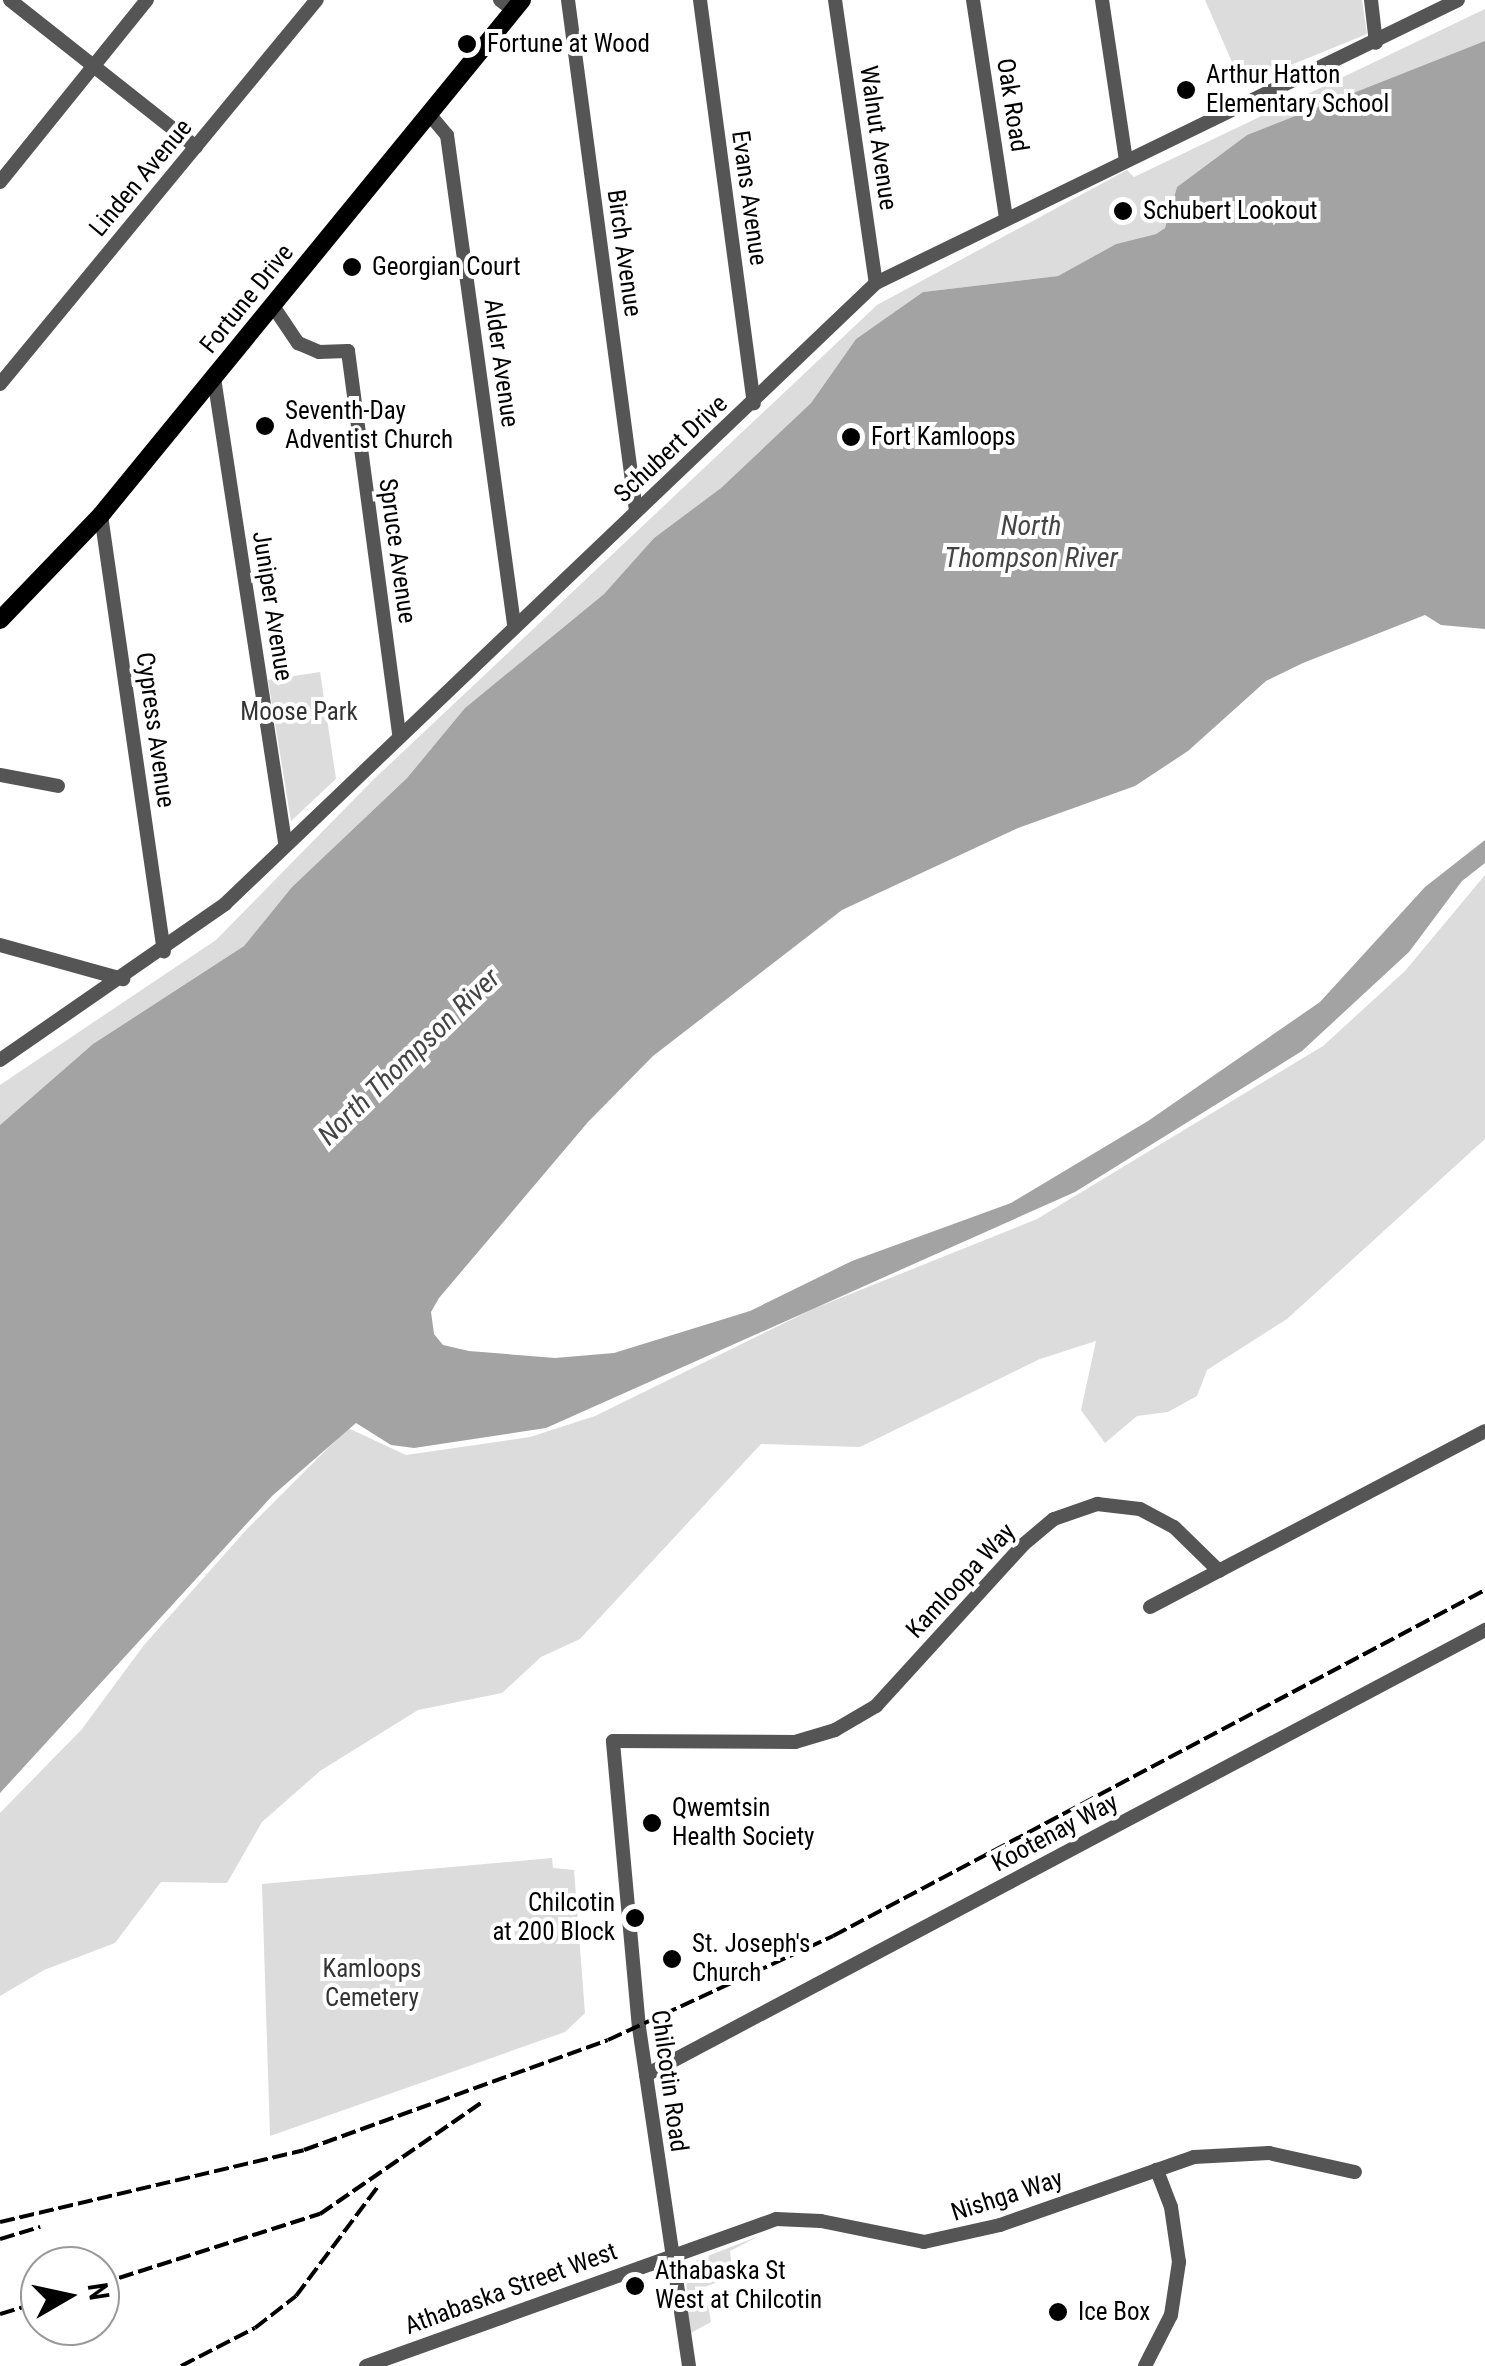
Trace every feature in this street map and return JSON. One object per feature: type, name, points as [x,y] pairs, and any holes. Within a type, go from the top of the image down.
[{"type":"main road","name":"Fortune Drive","points":[[0,620],[101,515],[430,115],[512,3]]},
{"type":"street","points":[[10,0],[196,147]]},
{"type":"street","points":[[0,182],[147,0]]},
{"type":"street","name":"Linden Avenue","points":[[0,384],[317,0]]},
{"type":"street","name":"Birch Avenue","points":[[568,0],[636,511]]},
{"type":"street","name":"Evans Avenue","points":[[700,0],[754,403]]},
{"type":"street","name":"Walnut Avenue","points":[[835,0],[876,283]]},
{"type":"street","name":"Oak Road","points":[[973,0],[1006,218]]},
{"type":"street","points":[[1102,0],[1126,160]]},
{"type":"street","points":[[1370,0],[1376,43]]},
{"type":"street","name":"Schubert Drive","points":[[0,1060],[164,951],[226,904],[285,842],[754,403],[876,283],[1458,0]]},
{"type":"street","name":"Alder Avenue","points":[[430,115],[446,135],[514,624]]},
{"type":"street","name":"Spruce Avenue","points":[[273,306],[298,343],[319,352],[348,351],[399,734]]},
{"type":"street","name":"Juniper Avenue","points":[[214,378],[285,842]]},
{"type":"street","name":"Cypress Avenue","points":[[101,515],[164,951]]},
{"type":"street","points":[[0,775],[58,786]]},
{"type":"street","points":[[0,945],[123,979]]},
{"type":"street","points":[[1150,1606],[1485,1431]]},
{"type":"street","name":"Kamloopa Way","points":[[613,1741],[795,1742],[835,1730],[876,1706],[1024,1544],[1054,1519],[1097,1504],[1140,1509],[1174,1527],[1219,1572]]},
{"type":"street","name":"Kootenay Way","points":[[646,2075],[1485,1630]]},
{"type":"street","name":"Chilcotin Road","points":[[613,1741],[646,2075],[690,2366]]},
{"type":"street","name":"Nishga Way","points":[[672,2254],[776,2220],[821,2221],[902,2240],[949,2240],[1157,2170],[1237,2152],[1310,2159],[1356,2172]]},
{"type":"street","points":[[1144,2366],[1171,2315],[1180,2262],[1171,2207],[1157,2170]]},
{"type":"street","name":"Athabaska Street West","points":[[366,2366],[672,2254]]},
{"type":"green space","points":[[1205,0],[1362,0],[1367,34],[1242,85]]},
{"type":"green space","points":[[1485,9],[1485,41],[1472,51],[1247,135],[1177,187],[1165,228],[1156,234],[1116,244],[1058,276],[923,292],[856,339],[811,403],[721,488],[654,538],[604,594],[465,708],[407,778],[292,887],[244,946],[93,1044],[0,1125],[0,1085],[216,940],[373,780],[877,305],[1127,170],[1134,177]]},
{"type":"green space","name":"Moose Park","points":[[320,672],[336,779],[291,821],[268,680]]},
{"type":"green space","points":[[1485,875],[1485,1139],[1287,1319],[1207,1370],[1197,1396],[1168,1412],[1137,1416],[1105,1443],[1081,1410],[1096,1341],[1040,1359],[860,1447],[761,1444],[580,1639],[541,1657],[502,1693],[418,1710],[320,1771],[262,1822],[227,1883],[161,1882],[115,1943],[44,1970],[0,1996],[0,1813],[82,1729],[144,1645],[247,1529],[348,1428],[406,1455],[530,1437],[595,1416],[813,1309],[1037,1219],[1323,1046],[1405,971]]},
{"type":"green space","name":"Kamloops Cemetery","points":[[552,1858],[553,1868],[574,1870],[585,2013],[565,2032],[270,2136],[262,1884]]},
{"type":"green space","points":[[759,2236],[730,2251],[733,2276],[705,2287],[711,2322],[689,2334],[686,2272],[695,2261]]},
{"type":"water","name":"North Thompson River","points":[[1485,41],[1485,629],[1441,625],[1425,615],[1303,663],[1266,681],[1188,751],[1135,786],[1018,828],[842,910],[653,1056],[588,1122],[439,1298],[431,1312],[434,1334],[443,1345],[469,1351],[555,1358],[614,1353],[750,1311],[852,1261],[1011,1203],[1148,1121],[1320,1002],[1425,887],[1485,840],[1485,863],[1462,881],[1409,952],[1302,1051],[1075,1192],[546,1428],[414,1448],[391,1445],[356,1423],[272,1496],[0,1793],[0,1125],[93,1044],[244,946],[292,887],[407,778],[465,708],[604,594],[654,538],[721,488],[811,403],[856,339],[923,292],[1058,276],[1116,244],[1156,234],[1165,228],[1177,187],[1247,135]]},
{"type":"railway","points":[[0,2222],[304,2150],[608,2040],[833,1936],[1485,1590]]},
{"type":"railway","points":[[120,2278],[320,2214],[484,2101]]},
{"type":"railway","points":[[181,2366],[255,2328],[296,2296],[379,2185]]},
{"type":"railway","points":[[0,2239],[40,2227]]},
{"type":"railway","points":[[0,2314],[20,2308]]},
{"type":"place","name":"Fortune at Wood","points":[[467,44]]},
{"type":"place","name":"Arthur Hatton Elementary School","points":[[1186,90]]},
{"type":"place","name":"Schubert Lookout","points":[[1123,211]]},
{"type":"place","name":"Georgian Court","points":[[352,267]]},
{"type":"place","name":"Seventh-Day Adventist Church","points":[[265,426]]},
{"type":"place","name":"Fort Kamloops","points":[[851,437]]},
{"type":"place","name":"Qwemtsin Health Society","points":[[652,1823]]},
{"type":"place","name":"Chilcotin at 200 Block","points":[[635,1918]]},
{"type":"place","name":"St. Joseph's Church","points":[[672,1959]]},
{"type":"place","name":"Athabaska St West at Chilcotin","points":[[635,2286]]},
{"type":"place","name":"Ice Box","points":[[1058,2312]]}]
